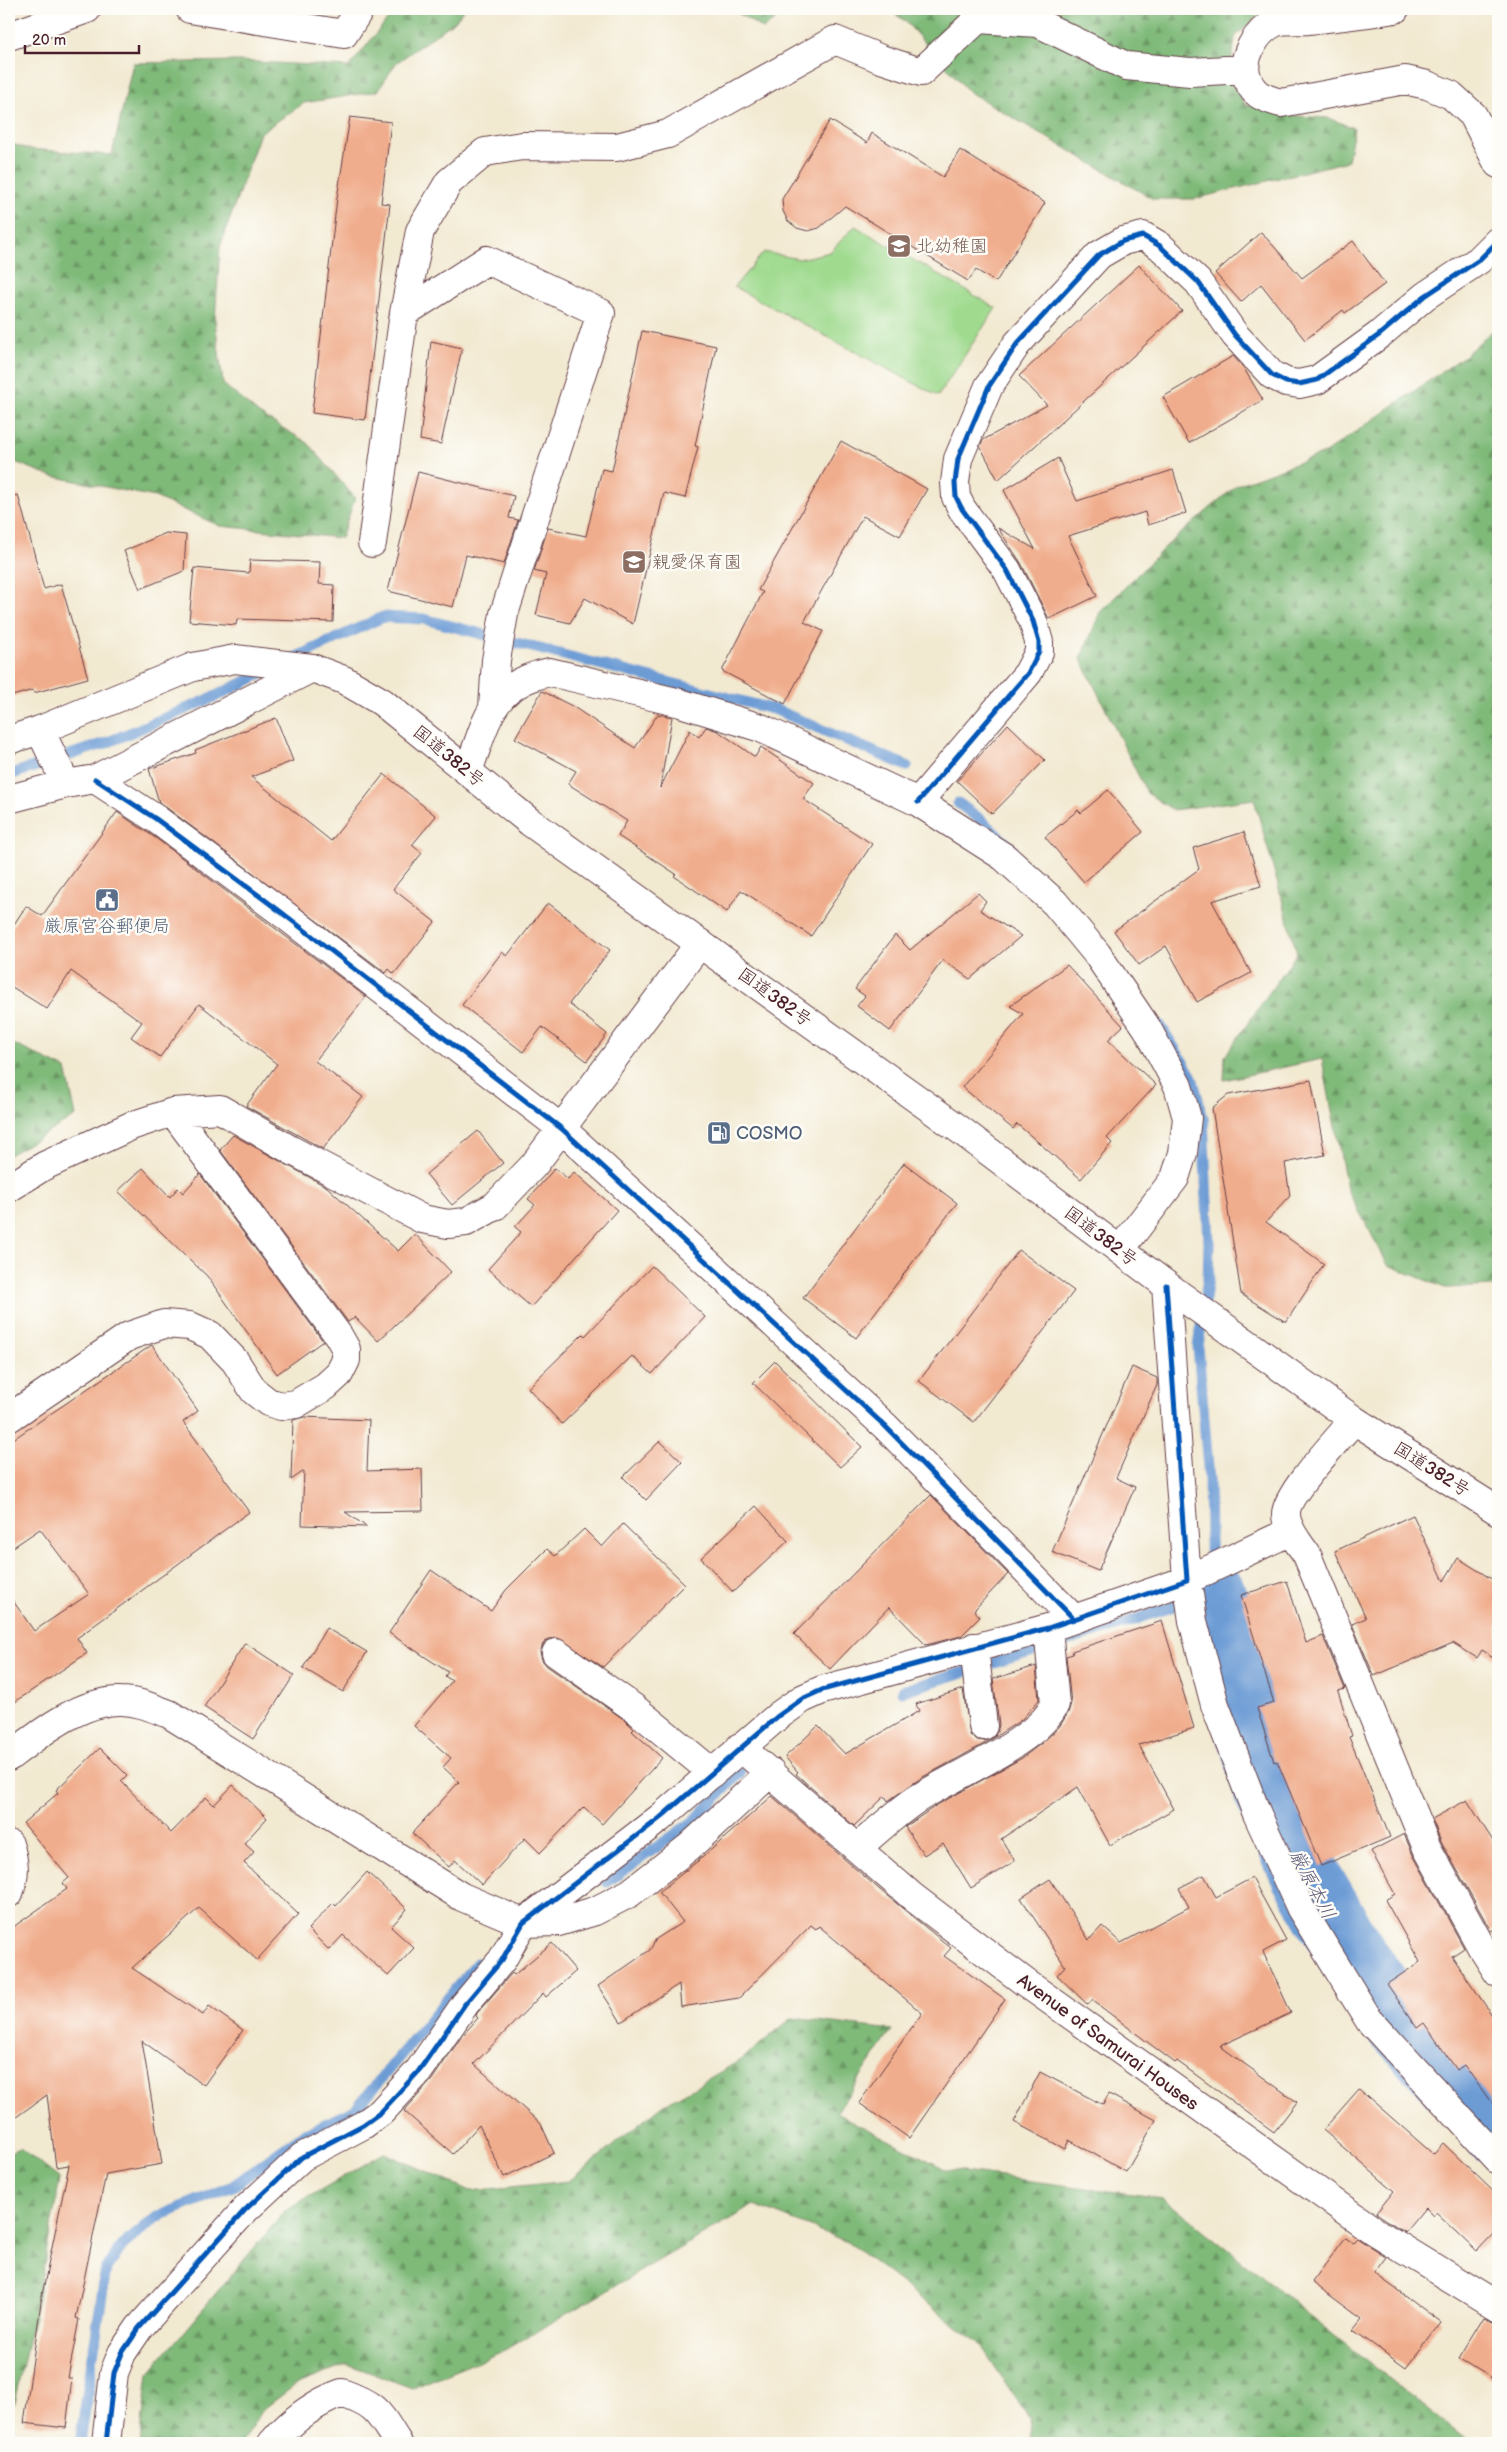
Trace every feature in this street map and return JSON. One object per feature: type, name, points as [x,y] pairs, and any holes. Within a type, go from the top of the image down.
[{"type":"main road","points":[[9,36],[87,9]]},
{"type":"main road","points":[[190,9],[344,34],[360,9]]},
{"type":"main road","points":[[1395,9],[1366,14],[1274,23],[1259,35],[1248,52],[1245,69],[1250,87],[1262,98],[1281,103],[1405,80],[1427,85],[1451,94],[1472,115],[1498,164]]},
{"type":"main road","points":[[372,543],[404,313],[420,232],[450,182],[485,152],[522,146],[617,147],[668,134],[835,40],[881,60],[921,72],[978,19],[1038,23],[1126,66],[1190,72],[1245,69]]},
{"type":"main road","points":[[918,802],[1028,673],[1039,652],[1039,642],[1033,621],[1007,570],[962,508],[956,496],[955,482],[958,459],[989,386],[1017,344],[1100,255],[1123,241],[1143,236],[1160,246],[1198,282],[1235,335],[1272,375],[1286,382],[1299,384],[1317,380],[1371,341],[1425,296],[1479,260],[1498,241]]},
{"type":"main road","points":[[404,313],[487,260],[601,313],[504,614],[496,660],[493,708]]},
{"type":"main road","name":"国道382号","points":[[9,740],[40,730],[193,667],[235,659],[312,668],[344,680],[382,702],[530,822],[959,1129],[1174,1291],[1354,1420],[1498,1511]]},
{"type":"main road","points":[[9,799],[66,784],[95,779],[312,668]]},
{"type":"main road","points":[[468,771],[493,708],[507,689],[534,676],[550,672],[677,702],[762,728],[918,802],[1004,857],[1056,903],[1097,954],[1147,1028],[1178,1086],[1187,1118],[1183,1153],[1175,1178],[1120,1250]]},
{"type":"main road","points":[[40,730],[66,784]]},
{"type":"main road","points":[[95,779],[156,819],[562,1129],[885,1426],[1074,1619]]},
{"type":"main road","points":[[9,1188],[44,1166],[130,1126],[173,1112],[220,1109],[291,1150],[422,1219],[448,1224],[466,1222],[495,1206],[534,1165],[700,943]]},
{"type":"main road","points":[[9,1418],[129,1336],[164,1324],[190,1326],[210,1335],[236,1361],[254,1391],[268,1402],[281,1406],[296,1404],[326,1386],[340,1374],[346,1360],[346,1349],[338,1335],[173,1112]]},
{"type":"main road","points":[[1174,1291],[1199,1577],[1193,1621],[1214,1705],[1257,1814],[1301,1909],[1369,2020],[1498,2160]]},
{"type":"main road","points":[[1354,1420],[1291,1496],[1285,1513],[1291,1531],[1307,1555],[1427,1848],[1482,1948],[1498,1973]]},
{"type":"main road","points":[[9,1757],[44,1731],[94,1704],[121,1701],[143,1704],[169,1714],[462,1897],[524,1923],[558,1922],[595,1911],[630,1893],[689,1847],[740,1747],[802,1699],[822,1690],[975,1662],[1048,1633],[1074,1619],[1199,1577],[1291,1531]]},
{"type":"main road","points":[[857,1848],[915,1800],[978,1766],[1037,1726],[1051,1714],[1055,1704],[1048,1633]]},
{"type":"main road","points":[[556,1653],[634,1708],[718,1790]]},
{"type":"main road","points":[[975,1662],[983,1726]]},
{"type":"main road","name":"Avenue of Samurai Houses","points":[[740,1747],[772,1772],[914,1898],[1026,1984],[1374,2232],[1498,2307]]},
{"type":"main road","points":[[106,2443],[114,2373],[122,2353],[139,2328],[245,2210],[302,2157],[363,2125],[381,2112],[418,2072],[465,2004],[502,1960],[524,1923],[595,1870],[718,1790],[772,1772]]},
{"type":"main road","points":[[9,1844],[15,1864],[15,1876],[9,1893]]},
{"type":"main road","points":[[272,2443],[304,2412],[322,2400],[342,2393],[362,2400],[377,2410],[398,2443]]},
{"type":"green space","points":[[396,9],[464,9],[455,21],[396,63],[378,91],[304,103],[260,133],[220,247],[215,321],[223,384],[259,414],[308,443],[355,498],[341,538],[220,526],[155,497],[51,476],[10,460],[9,143],[28,149],[112,155],[133,63],[237,61],[349,67]]},
{"type":"green space","points":[[732,9],[789,9],[763,29]]},
{"type":"green space","points":[[888,9],[1265,9],[1235,37],[1229,81],[1246,105],[1282,115],[1328,118],[1354,128],[1348,161],[1194,199],[1153,199],[969,92],[905,21]]},
{"type":"green space","points":[[855,226],[996,308],[938,396],[734,287],[764,252],[799,259],[830,252]]},
{"type":"green space","points":[[1498,326],[1498,1286],[1445,1288],[1388,1265],[1347,1189],[1322,1059],[1224,1080],[1225,1056],[1297,953],[1254,799],[1173,810],[1147,793],[1081,659],[1100,612],[1164,548],[1237,485],[1325,453],[1463,357]]},
{"type":"green space","points":[[9,1042],[66,1069],[76,1116],[9,1155]]},
{"type":"green space","points":[[792,2018],[892,2030],[836,2113],[947,2170],[1163,2198],[1470,2443],[1033,2443],[1030,2420],[980,2344],[848,2242],[754,2205],[501,2352],[412,2388],[347,2364],[298,2383],[261,2411],[242,2443],[140,2443],[148,2374],[286,2210],[384,2153],[471,2191],[569,2181],[663,2105],[741,2060]]},
{"type":"green space","points":[[20,2148],[60,2179],[36,2307],[9,2424],[9,2153]]},
{"type":"building","points":[[350,117],[391,122],[381,203],[390,204],[365,420],[312,413],[337,198]]},
{"type":"building","points":[[830,120],[867,143],[872,133],[943,177],[960,150],[1045,203],[996,282],[976,270],[968,281],[845,206],[819,228],[808,231],[797,228],[788,221],[783,211],[782,199]]},
{"type":"building","points":[[1261,232],[1302,278],[1353,241],[1385,284],[1345,313],[1343,310],[1305,340],[1261,284],[1241,302],[1215,273]]},
{"type":"building","points":[[1139,265],[1182,311],[998,480],[980,446],[983,440],[1047,405],[1019,376]]},
{"type":"building","points":[[642,331],[716,346],[695,446],[698,447],[685,498],[664,493],[633,624],[585,598],[570,623],[536,615],[546,574],[534,571],[548,528],[586,536],[602,469],[612,471]]},
{"type":"building","points":[[431,341],[462,348],[441,444],[420,440]]},
{"type":"building","points":[[1233,356],[1243,367],[1263,400],[1189,443],[1163,397]]},
{"type":"building","points":[[841,441],[927,489],[900,536],[863,516],[804,622],[823,631],[785,704],[722,671],[763,592],[758,590]]},
{"type":"building","points":[[1058,458],[1077,501],[1173,470],[1186,513],[1148,525],[1145,512],[1068,536],[1097,596],[1049,619],[1021,563],[998,528],[1035,549],[1004,490]]},
{"type":"building","points":[[418,472],[514,496],[509,518],[518,520],[504,564],[466,555],[453,607],[388,591]]},
{"type":"building","points":[[18,495],[44,589],[61,584],[88,678],[34,693],[33,690],[9,697],[9,497]]},
{"type":"building","points":[[166,533],[186,535],[184,571],[140,589],[124,551]]},
{"type":"building","points":[[250,560],[320,562],[319,584],[334,585],[333,622],[237,619],[236,625],[189,621],[194,568],[249,573]]},
{"type":"building","points":[[542,691],[572,706],[635,748],[658,714],[672,717],[660,788],[690,730],[699,737],[706,727],[718,731],[755,757],[761,747],[814,783],[803,799],[872,844],[811,936],[741,890],[727,912],[674,876],[676,874],[618,836],[627,821],[568,784],[576,771],[515,738]]},
{"type":"building","points":[[276,718],[293,761],[251,777],[331,841],[384,774],[436,816],[412,845],[422,853],[393,889],[435,922],[394,974],[389,969],[386,973],[159,802],[149,769],[196,753],[195,750]]},
{"type":"building","points":[[1008,724],[1045,760],[992,814],[957,781]]},
{"type":"building","points":[[1108,790],[1143,832],[1084,882],[1045,837],[1078,810],[1081,813]]},
{"type":"building","points":[[117,812],[157,839],[366,997],[315,1061],[363,1097],[323,1149],[246,1106],[277,1064],[199,1004],[160,1057],[131,1037],[142,1022],[71,971],[47,1009],[9,985],[9,932],[26,906],[42,916]]},
{"type":"building","points":[[1244,832],[1261,886],[1212,901],[1251,973],[1197,1002],[1166,946],[1139,965],[1114,931],[1199,869],[1193,848]]},
{"type":"building","points":[[978,893],[986,901],[980,910],[1021,936],[970,979],[943,960],[890,1031],[857,1006],[865,996],[855,989],[895,935],[910,950]]},
{"type":"building","points":[[548,903],[610,950],[569,1004],[607,1034],[587,1061],[542,1027],[523,1052],[462,1005],[502,952],[507,956]]},
{"type":"building","points":[[1067,965],[1123,1026],[1108,1040],[1156,1085],[1107,1138],[1112,1143],[1081,1179],[1017,1124],[1013,1129],[962,1087],[1023,1014],[1010,1006]]},
{"type":"building","points":[[1311,1080],[1325,1155],[1285,1163],[1290,1196],[1266,1222],[1324,1264],[1286,1322],[1241,1294],[1212,1108],[1228,1095]]},
{"type":"building","points":[[478,1131],[503,1163],[452,1205],[426,1174]]},
{"type":"building","points":[[233,1135],[327,1187],[398,1251],[415,1234],[451,1272],[378,1341],[355,1317],[348,1322],[220,1150]]},
{"type":"building","points":[[904,1163],[957,1203],[856,1338],[803,1298]]},
{"type":"building","points":[[143,1168],[170,1197],[178,1188],[183,1193],[200,1174],[323,1341],[277,1374],[207,1276],[118,1191]]},
{"type":"building","points":[[555,1168],[568,1179],[574,1172],[617,1210],[531,1307],[488,1269],[521,1232],[515,1227],[535,1205],[528,1199]]},
{"type":"building","points":[[1019,1250],[1074,1291],[974,1422],[919,1381]]},
{"type":"building","points":[[652,1266],[705,1317],[652,1374],[632,1356],[562,1424],[528,1388],[583,1334],[585,1336]]},
{"type":"building","points":[[152,1345],[198,1411],[183,1422],[249,1512],[77,1638],[87,1653],[9,1706],[9,1595],[34,1631],[89,1594],[40,1529],[9,1550],[9,1442]]},
{"type":"building","points":[[775,1361],[862,1447],[840,1467],[753,1383]]},
{"type":"building","points":[[1132,1367],[1157,1378],[1157,1385],[1116,1478],[1135,1487],[1098,1571],[1052,1552]]},
{"type":"building","points":[[304,1417],[369,1420],[367,1471],[422,1469],[423,1511],[345,1512],[367,1527],[302,1525],[304,1471],[291,1480],[293,1420]]},
{"type":"building","points":[[660,1441],[682,1462],[646,1500],[623,1477]]},
{"type":"building","points":[[931,1495],[1008,1574],[974,1610],[980,1617],[961,1636],[926,1645],[889,1607],[830,1669],[794,1634]]},
{"type":"building","points":[[756,1506],[788,1541],[733,1592],[701,1558]]},
{"type":"building","points":[[1413,1515],[1444,1581],[1458,1558],[1498,1583],[1498,1660],[1482,1650],[1477,1658],[1453,1643],[1374,1676],[1352,1624],[1366,1618],[1335,1551]]},
{"type":"building","points":[[623,1524],[685,1584],[603,1667],[558,1638],[549,1639],[543,1644],[540,1652],[542,1660],[547,1666],[625,1720],[634,1729],[632,1731],[662,1758],[602,1824],[584,1807],[540,1853],[525,1838],[482,1885],[455,1860],[449,1867],[412,1833],[459,1782],[443,1767],[451,1758],[414,1726],[452,1681],[445,1676],[448,1672],[389,1633],[431,1570],[491,1611],[506,1590],[547,1549],[555,1556],[584,1529],[602,1547]]},
{"type":"building","points":[[1287,1581],[1306,1643],[1323,1636],[1345,1689],[1338,1691],[1352,1736],[1349,1737],[1390,1837],[1321,1866],[1277,1761],[1274,1762],[1257,1708],[1274,1703],[1241,1595]]},
{"type":"building","points":[[1162,1621],[1194,1728],[1139,1745],[1174,1809],[1110,1845],[1078,1787],[1001,1839],[1015,1861],[971,1888],[943,1843],[924,1855],[905,1827],[937,1805],[1022,1758],[1059,1727],[1068,1713],[1071,1703],[1066,1656],[1073,1654],[1072,1651]]},
{"type":"building","points":[[326,1628],[367,1652],[343,1692],[303,1668]]},
{"type":"building","points":[[245,1643],[294,1675],[253,1739],[204,1707]]},
{"type":"building","points":[[1036,1666],[1039,1700],[1021,1720],[984,1744],[921,1778],[888,1801],[885,1796],[854,1826],[796,1774],[798,1772],[785,1757],[818,1726],[845,1754],[919,1711],[916,1704],[963,1689],[970,1735],[977,1740],[985,1741],[993,1738],[999,1725],[993,1679]]},
{"type":"building","points":[[100,1748],[127,1775],[121,1781],[171,1833],[206,1797],[214,1805],[233,1785],[267,1818],[244,1843],[254,1852],[244,1863],[298,1914],[257,1960],[199,1908],[132,1968],[203,2015],[209,2006],[243,2030],[204,2085],[142,2041],[162,2164],[106,2174],[76,2318],[79,2319],[68,2378],[72,2378],[66,2428],[24,2423],[42,2295],[69,2165],[56,2167],[47,2095],[9,2122],[9,1930],[67,1889],[63,1883],[69,1878],[23,1823],[58,1793],[56,1790]]},
{"type":"building","points":[[772,1796],[880,1890],[951,1948],[944,1956],[1005,1999],[909,2138],[859,2103],[922,2013],[819,1926],[816,1929],[811,1925],[739,1998],[681,2007],[679,1984],[621,2022],[598,1986],[650,1950],[656,1939],[683,1922],[659,1892],[704,1856]]},
{"type":"building","points":[[1467,1800],[1498,1849],[1498,1927],[1491,1931],[1441,1841],[1432,1819]]},
{"type":"building","points":[[1404,1834],[1413,1855],[1464,1948],[1452,1956],[1498,2024],[1498,2112],[1464,2065],[1457,2070],[1424,2023],[1417,2028],[1387,1984],[1420,1962],[1385,1900],[1395,1894],[1371,1851]]},
{"type":"building","points":[[367,1872],[407,1909],[391,1927],[414,1948],[388,1976],[343,1935],[329,1950],[308,1929],[333,1903],[336,1906]]},
{"type":"building","points":[[1204,1875],[1216,1897],[1252,1878],[1286,1940],[1263,1952],[1291,2013],[1220,2046],[1297,2102],[1274,2132],[1177,2061],[1175,2063],[1092,2000],[1088,2005],[1057,1975],[1065,1966],[1021,1898],[1050,1879],[1089,1940],[1102,1926],[1121,1943],[1189,1907],[1179,1888]]},
{"type":"building","points":[[552,1943],[576,1971],[546,1997],[543,1993],[474,2064],[541,2124],[554,2153],[504,2177],[479,2125],[453,2154],[404,2111],[431,2081],[462,2036],[478,2018],[476,2016],[477,2013],[512,1973],[514,1975]]},
{"type":"building","points":[[1040,2072],[1103,2105],[1109,2094],[1156,2120],[1126,2172],[1069,2140],[1065,2149],[1014,2122]]},
{"type":"building","points":[[1359,2089],[1433,2154],[1443,2143],[1498,2196],[1498,2229],[1477,2251],[1436,2212],[1433,2216],[1425,2208],[1405,2232],[1376,2213],[1394,2191],[1323,2130]]},
{"type":"building","points":[[1346,2237],[1353,2242],[1357,2238],[1386,2257],[1374,2273],[1441,2322],[1406,2368],[1353,2330],[1362,2319],[1312,2282]]},
{"type":"building","points":[[1484,2317],[1498,2323],[1498,2382],[1459,2358]]},
{"type":"waterway","points":[[292,659],[383,617],[424,619],[776,710],[907,766]]},
{"type":"waterway","points":[[9,775],[106,743],[214,697],[271,669]]},
{"type":"waterway","points":[[958,803],[981,820],[1012,849]]},
{"type":"waterway","points":[[902,1691],[1125,1623],[1211,1593],[1209,1479],[1198,1347],[1208,1278],[1209,1243],[1203,1119],[1192,1077],[1160,1025]]},
{"type":"waterway","name":"厳原本川","points":[[1211,1593],[1268,1791],[1305,1874],[1345,1943],[1393,2016],[1498,2131]]},
{"type":"waterway","points":[[607,1882],[694,1821],[740,1773]]},
{"type":"waterway","points":[[80,2443],[106,2268],[123,2245],[157,2217],[233,2186],[304,2134],[355,2110],[477,1963]]},
{"type":"cycle path","points":[[918,802],[1028,673],[1039,652],[1039,642],[1033,621],[1007,570],[962,509],[956,497],[955,483],[958,459],[989,386],[1017,344],[1099,255],[1123,241],[1143,236],[1160,246],[1198,282],[1235,335],[1272,375],[1286,382],[1299,384],[1317,380],[1379,335],[1425,296],[1479,260],[1498,241]]},
{"type":"cycle path","points":[[95,779],[156,819],[281,912],[562,1129],[885,1426],[1074,1619]]},
{"type":"cycle path","points":[[106,2443],[114,2373],[122,2353],[139,2328],[245,2210],[302,2157],[363,2125],[381,2112],[418,2072],[465,2004],[502,1960],[523,1923],[660,1818],[778,1716],[802,1699],[822,1690],[1048,1628],[1187,1580],[1166,1285]]},
{"type":"place","name":"北幼稚園","points":[[899,246]]},
{"type":"place","name":"親愛保育園","points":[[634,562]]},
{"type":"place","name":"厳原宮谷郵便局","points":[[107,900]]},
{"type":"place","name":"COSMO","points":[[719,1133]]}]
